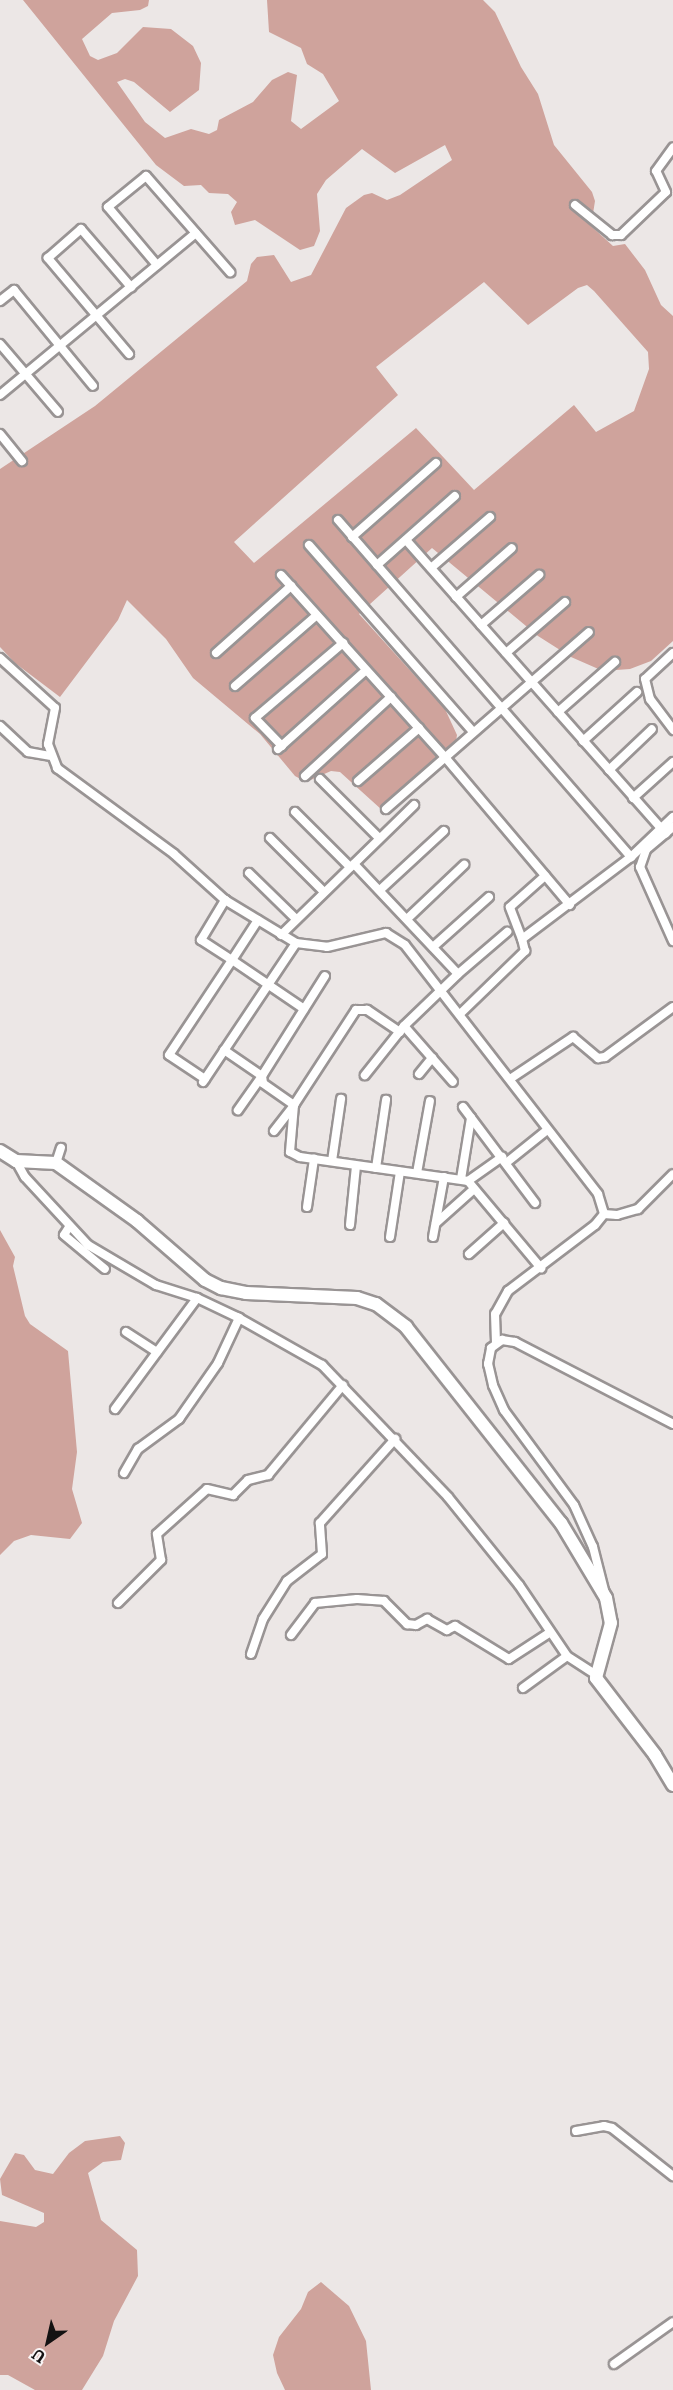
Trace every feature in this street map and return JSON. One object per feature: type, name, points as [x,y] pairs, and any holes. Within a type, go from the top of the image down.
[{"type":"street","points":[[575,205],[612,235],[621,235],[666,192],[656,171],[672,153]]},
{"type":"street","points":[[157,266],[108,207],[146,176],[230,272]]},
{"type":"street","points":[[129,354],[48,258],[81,230],[130,287]]},
{"type":"street","points":[[0,395],[196,233]]},
{"type":"street","points":[[0,301],[14,290],[93,386]]},
{"type":"street","points":[[0,344],[58,412]]},
{"type":"street","points":[[0,435],[22,461]]},
{"type":"street","points":[[352,537],[436,463]]},
{"type":"street","points":[[377,565],[455,496]]},
{"type":"street","points":[[431,568],[490,517]]},
{"type":"street","points":[[338,520],[631,857]]},
{"type":"street","points":[[406,540],[663,831]]},
{"type":"street","points":[[309,545],[473,732]]},
{"type":"street","points":[[456,597],[512,548]]},
{"type":"street","points":[[281,575],[444,756],[570,905]]},
{"type":"street","points":[[481,625],[539,575]]},
{"type":"street","points":[[216,653],[291,586]]},
{"type":"street","points":[[506,654],[564,602]]},
{"type":"street","points":[[235,686],[317,615]]},
{"type":"street","points":[[386,809],[444,756],[590,633]]},
{"type":"street","points":[[343,643],[255,718],[280,747],[366,670]]},
{"type":"street","points":[[673,653],[645,679],[650,699],[673,730]]},
{"type":"street","points":[[0,658],[55,708],[48,733],[50,756],[74,783],[174,854],[225,900],[296,943],[327,946],[386,933],[405,945],[598,1194],[604,1214]]},
{"type":"street","points":[[558,712],[615,662]]},
{"type":"street","points":[[583,741],[637,692]]},
{"type":"street","points":[[305,776],[391,697]]},
{"type":"street","points":[[0,726],[28,752],[50,756]]},
{"type":"street","points":[[358,781],[419,728]]},
{"type":"street","points":[[609,770],[652,729]]},
{"type":"street","points":[[633,798],[673,762]]},
{"type":"street","points":[[320,779],[379,838]]},
{"type":"street","points":[[281,935],[323,891],[414,805]]},
{"type":"street","points":[[295,812],[380,890],[458,974]]},
{"type":"street","points":[[673,817],[646,850],[640,867],[673,940]]},
{"type":"street","points":[[522,939],[570,905],[663,831],[673,827]]},
{"type":"street","points":[[380,890],[444,831]]},
{"type":"street","points":[[270,838],[323,891]]},
{"type":"street","points":[[407,918],[464,865]]},
{"type":"street","points":[[249,873],[296,919]]},
{"type":"street","points":[[460,1014],[525,951],[510,907],[545,876]]},
{"type":"street","points":[[433,947],[489,897]]},
{"type":"street","points":[[225,900],[201,940],[304,1009]]},
{"type":"street","points":[[258,920],[169,1055],[204,1080],[296,943]]},
{"type":"street","points":[[365,1075],[402,1029],[458,974],[507,932]]},
{"type":"street","points":[[238,1110],[325,976]]},
{"type":"street","points":[[510,1079],[573,1037],[598,1058],[604,1057],[673,1007]]},
{"type":"street","points":[[274,1131],[294,1105],[356,1010],[367,1010],[402,1029],[453,1082]]},
{"type":"street","points":[[224,1050],[262,1076],[263,1083],[294,1105]]},
{"type":"street","points":[[418,1074],[432,1058]]},
{"type":"street","points":[[332,1161],[341,1099]]},
{"type":"street","points":[[376,1168],[386,1100]]},
{"type":"street","points":[[417,1173],[430,1101]]},
{"type":"street","points":[[294,1105],[290,1152],[314,1159],[356,1166],[464,1180],[541,1268]]},
{"type":"street","points":[[463,1107],[536,1203]]},
{"type":"street","points":[[464,1180],[471,1118]]},
{"type":"street","points":[[464,1180],[504,1160],[547,1130]]},
{"type":"street","points":[[56,1163],[61,1148]]},
{"type":"street","points":[[0,1151],[16,1161],[69,1227],[64,1235],[156,1285],[197,1298],[239,1318],[321,1365],[395,1439],[448,1497],[519,1585],[549,1634],[567,1656],[595,1674],[673,1785]]},
{"type":"street","points":[[307,1207],[314,1159]]},
{"type":"street","points":[[16,1161],[56,1163],[137,1221],[205,1280],[221,1288],[246,1293],[331,1294],[357,1298],[391,1314],[434,1361],[561,1522],[606,1598]]},
{"type":"street","points":[[350,1225],[356,1166]]},
{"type":"street","points":[[390,1237],[400,1172]]},
{"type":"street","points":[[604,1214],[617,1215],[638,1209],[673,1174]]},
{"type":"street","points":[[433,1237],[444,1177]]},
{"type":"street","points":[[436,1223],[474,1189]]},
{"type":"street","points":[[595,1674],[611,1623],[593,1547],[574,1505],[504,1410],[492,1386],[488,1364],[496,1342],[495,1314],[508,1291],[588,1231],[604,1214]]},
{"type":"street","points":[[469,1254],[504,1223]]},
{"type":"street","points":[[85,1248],[105,1269]]},
{"type":"street","points":[[115,1409],[197,1298]]},
{"type":"street","points":[[124,1473],[138,1449],[179,1419],[218,1363],[239,1318]]},
{"type":"street","points":[[126,1332],[158,1352]]},
{"type":"street","points":[[496,1342],[516,1342],[673,1425]]},
{"type":"street","points":[[118,1603],[161,1560],[159,1532],[207,1489],[232,1495],[248,1480],[268,1475],[343,1386]]},
{"type":"street","points":[[251,1654],[263,1619],[287,1581],[322,1554],[320,1523],[395,1439]]},
{"type":"street","points":[[291,1635],[315,1603],[357,1599],[384,1601],[407,1624],[416,1625],[427,1619],[447,1630],[455,1626],[509,1659],[549,1634]]},
{"type":"street","points":[[523,1688],[567,1656]]},
{"type":"street","points":[[576,2131],[603,2126],[612,2128],[673,2176]]},
{"type":"street","points":[[614,2364],[673,2322]]},
{"type":"shaded area","points":[[23,0],[149,0],[148,6],[140,10],[112,13],[82,39],[90,56],[98,60],[117,53],[143,27],[171,29],[193,46],[201,63],[199,90],[170,112],[134,82],[125,79],[117,82],[145,122],[165,138],[191,129],[209,134],[217,130],[219,120],[253,102],[272,80],[288,72],[297,75],[291,121],[301,129],[339,101],[323,74],[307,64],[301,48],[269,32],[267,0],[483,0],[495,12],[521,67],[538,94],[554,145],[592,192],[595,201],[591,226],[613,246],[625,244],[645,270],[661,305],[673,316],[673,641],[651,661],[630,669],[603,671],[571,657],[538,636],[432,548],[359,614],[445,709],[457,735],[454,755],[382,810],[340,772],[331,771],[306,782],[295,776],[260,734],[193,678],[166,639],[127,600],[118,620],[60,697],[15,663],[0,647],[0,469],[95,406],[247,281],[251,264],[257,257],[274,255],[291,282],[311,275],[346,208],[364,195],[372,193],[387,200],[400,195],[452,160],[445,145],[395,173],[362,149],[326,180],[317,194],[320,231],[314,246],[300,250],[255,220],[235,225],[231,212],[237,202],[228,194],[209,193],[201,185],[184,186],[156,165]],"holes":[[[484,282],[528,325],[578,288],[587,285],[648,352],[649,369],[634,411],[596,432],[574,405],[474,490],[416,428],[254,563],[234,542],[398,395],[376,367]]]},
{"type":"shaded area","points":[[0,1230],[15,1257],[13,1266],[25,1316],[30,1324],[68,1351],[77,1452],[72,1489],[82,1523],[70,1539],[31,1535],[14,1541],[0,1555]]},
{"type":"shaded area","points":[[120,2136],[125,2143],[121,2160],[103,2162],[88,2173],[101,2220],[137,2250],[138,2276],[114,2321],[103,2356],[82,2390],[35,2390],[8,2375],[0,2375],[0,2221],[36,2227],[44,2222],[44,2213],[2,2195],[0,2179],[15,2153],[24,2155],[35,2170],[53,2174],[69,2153],[85,2141]]},
{"type":"shaded area","points":[[321,2282],[349,2306],[366,2341],[371,2390],[285,2390],[277,2373],[273,2355],[279,2337],[301,2309],[308,2292]]}]
